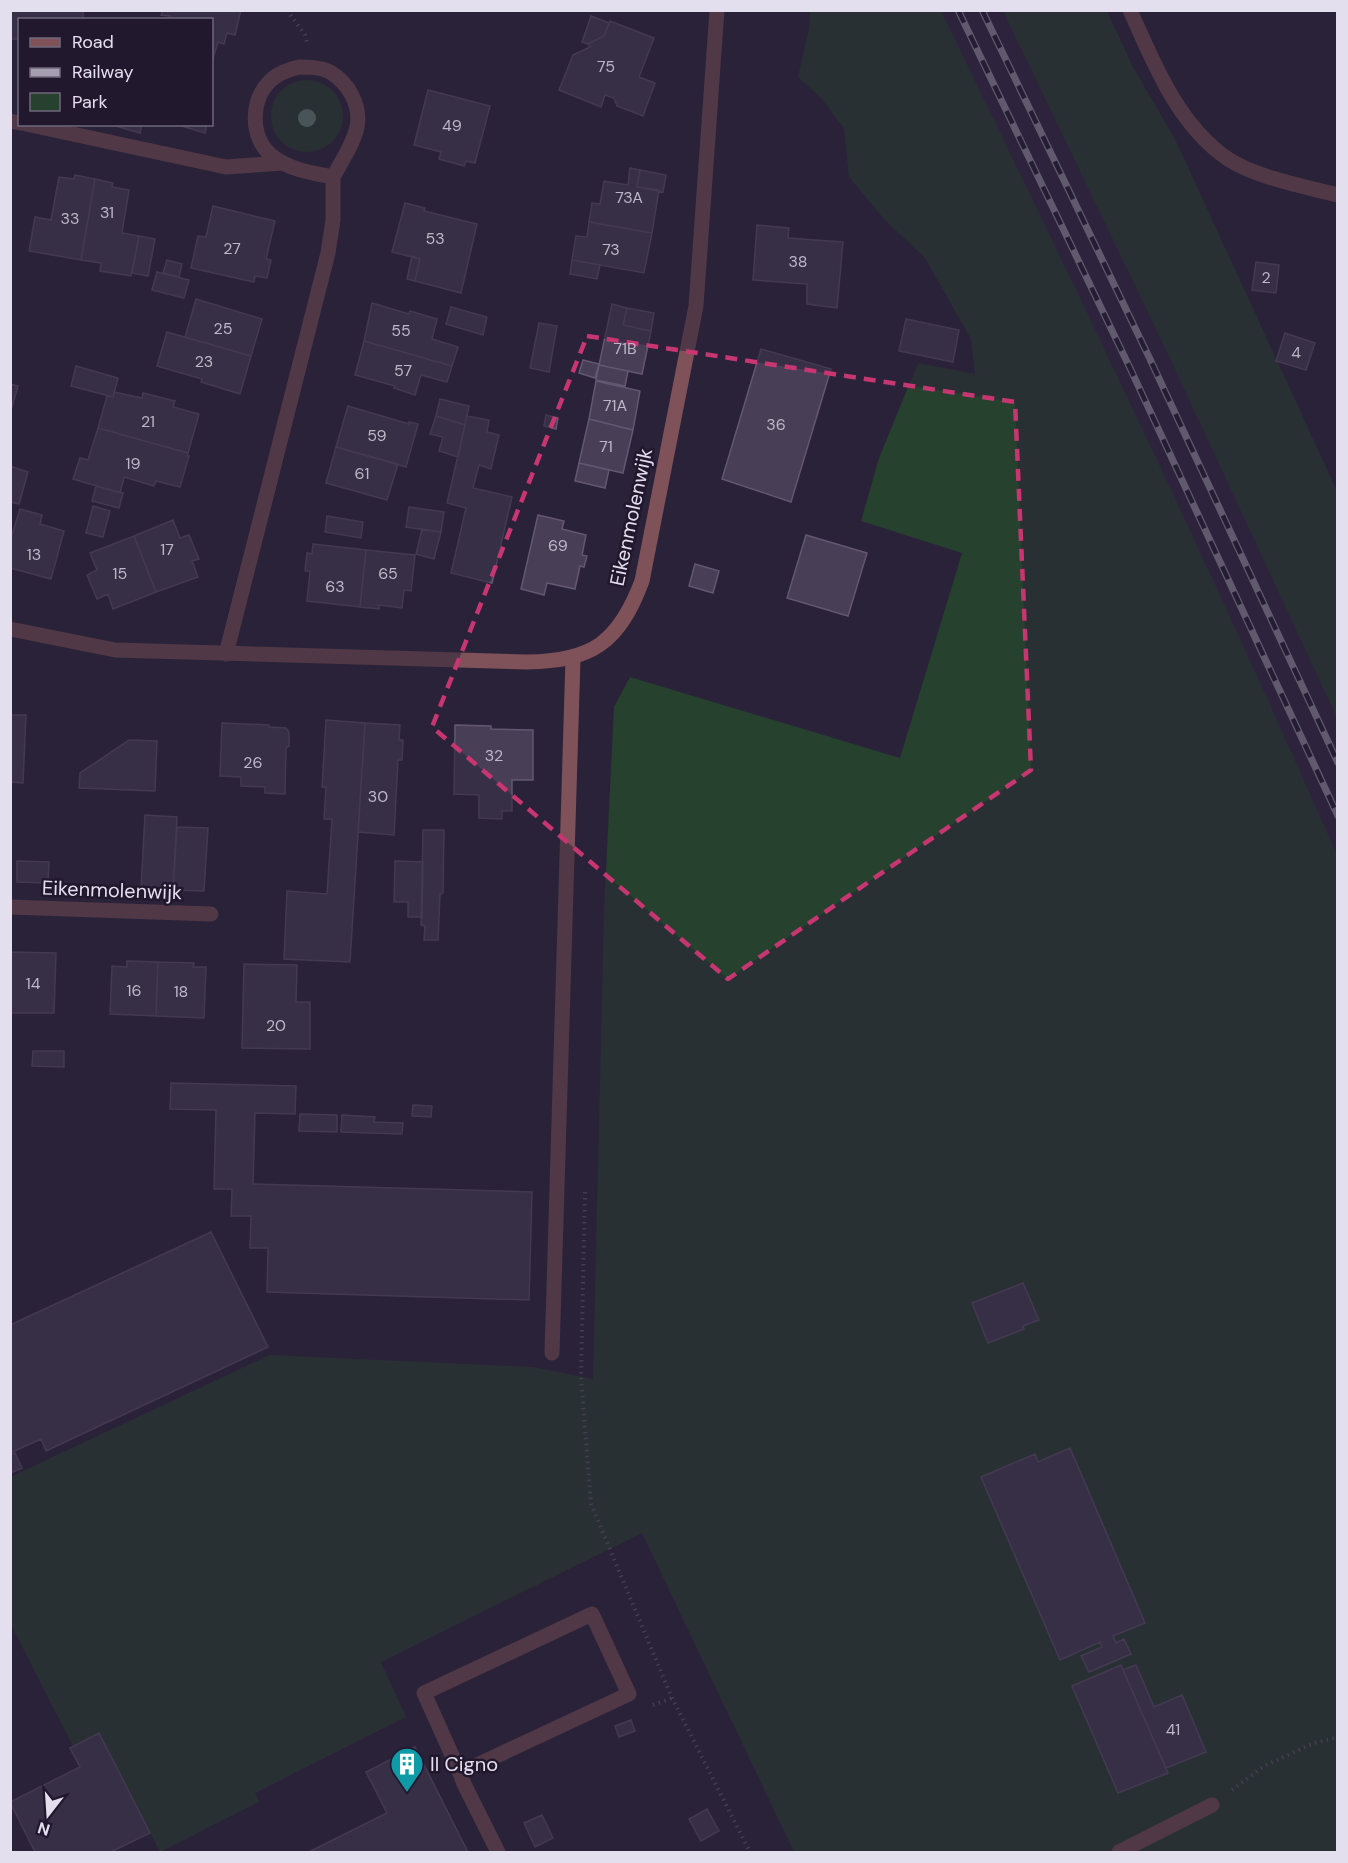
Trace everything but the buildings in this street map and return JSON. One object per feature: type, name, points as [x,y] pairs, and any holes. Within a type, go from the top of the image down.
[{"type":"street","name":"Eikenmolenwijk","points":[[10,629],[115,650],[527,662],[573,658],[598,646],[620,628],[632,608],[642,581],[696,306],[717,10]]},
{"type":"street","points":[[1130,10],[1152,60],[1187,120],[1209,144],[1230,160],[1269,177],[1338,195]]},
{"type":"street","points":[[226,654],[328,253],[333,220],[333,177],[352,142],[357,127],[357,110],[352,95],[343,82],[330,72],[315,67],[299,67],[283,72],[270,81],[255,109],[255,126],[260,140],[269,154],[282,163],[297,170],[333,177]]},
{"type":"street","points":[[35,126],[226,167],[282,163]]},
{"type":"street","points":[[552,1353],[573,658]]},
{"type":"street","name":"Eikenmolenwijk","points":[[10,907],[211,914]]},
{"type":"street","points":[[460,1773],[628,1694],[592,1614],[424,1693],[460,1773],[498,1852]]},
{"type":"street","points":[[1119,1852],[1212,1805]]},
{"type":"path","points":[[287,10],[305,35],[315,67]]},
{"type":"path","points":[[585,1182],[581,1377],[591,1504],[672,1698],[750,1852]]},
{"type":"path","points":[[1212,1805],[1263,1766],[1314,1743],[1338,1737]]},
{"type":"highlighted area","points":[[587,336],[1015,402],[1031,770],[728,979],[432,727]]},
{"type":"shaded area","points":[[941,11],[1003,11],[1166,350],[1337,718],[1337,855],[1116,373]]},
{"type":"green space","points":[[810,11],[941,11],[1043,220],[1242,642],[1337,855],[1337,1852],[794,1852],[642,1533],[381,1662],[406,1717],[255,1793],[259,1802],[160,1852],[99,1733],[73,1746],[11,1625],[10,1477],[270,1355],[533,1367],[593,1379],[604,912],[614,707],[630,677],[900,758],[962,553],[861,521],[879,458],[918,363],[975,374],[971,339],[925,258],[884,219],[849,177],[844,128],[821,98],[798,77],[809,29]]},
{"type":"green space","points":[[1003,11],[1107,11],[1133,67],[1175,139],[1337,491],[1337,718],[1166,350]]},
{"type":"green space","points":[[314,80],[333,90],[341,102],[343,116],[341,130],[333,142],[321,150],[300,152],[281,142],[273,130],[271,109],[281,90],[293,82]]},
{"type":"railway","points":[[958,10],[1130,368],[1338,816]]},
{"type":"railway","points":[[982,10],[1149,357],[1338,763]]},
{"type":"place","name":"Il Cigno","points":[[407,1793]]}]
